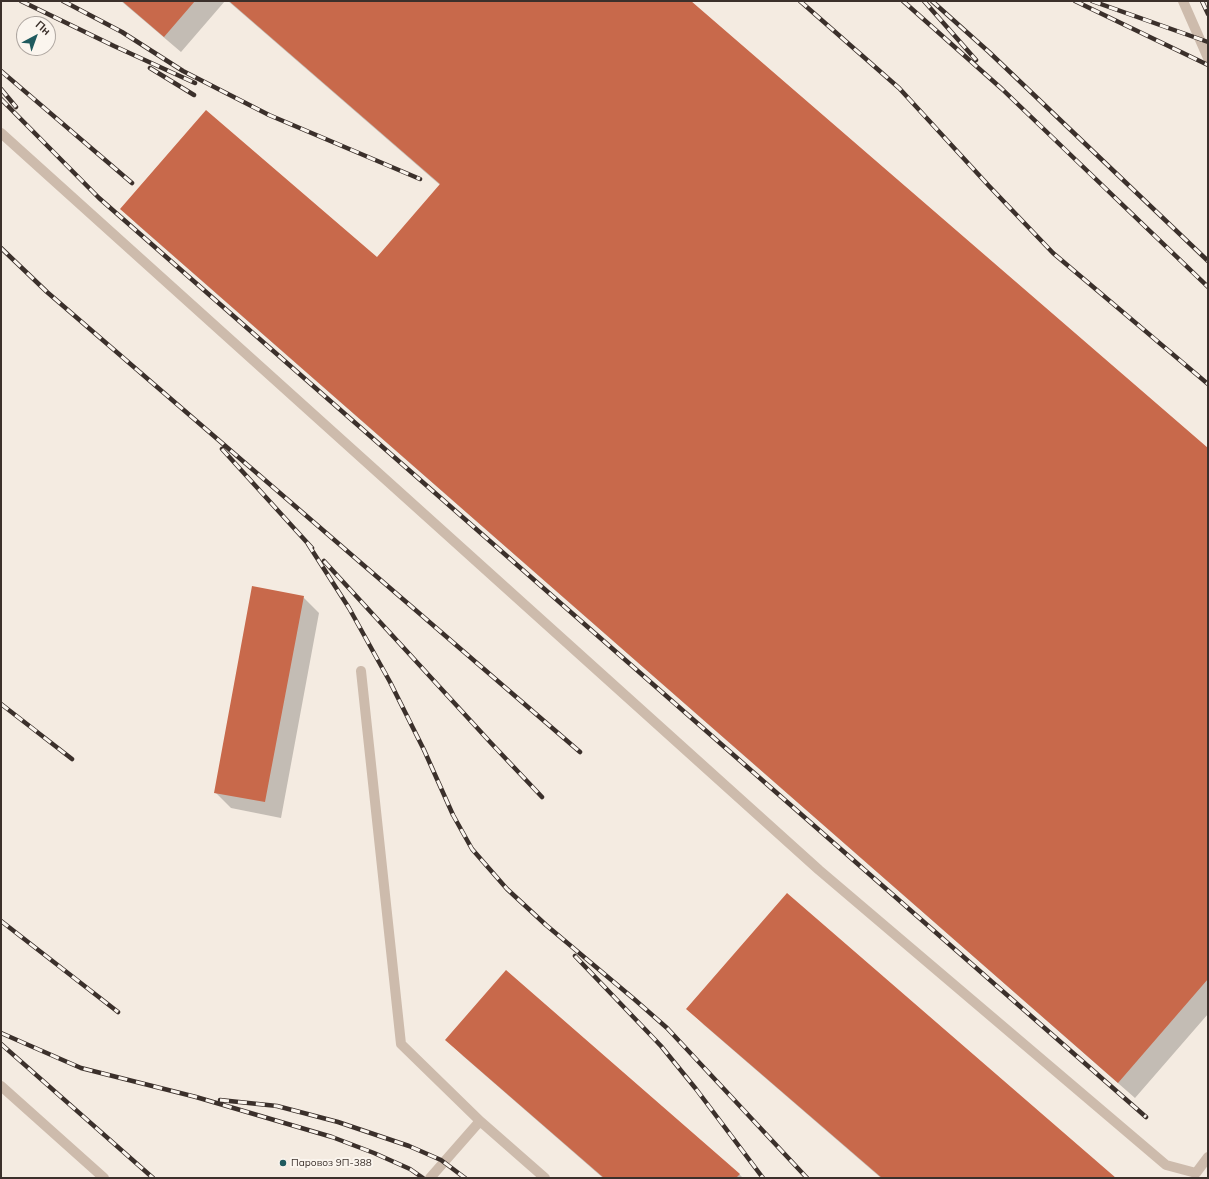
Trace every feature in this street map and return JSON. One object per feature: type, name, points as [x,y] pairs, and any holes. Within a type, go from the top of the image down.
[{"type":"lane","points":[[1183,1],[1208,58]]},
{"type":"lane","points":[[1,133],[813,864],[1142,1145],[1166,1165],[1196,1173],[1208,1157]]},
{"type":"lane","points":[[361,672],[401,1044],[480,1121],[546,1178]]},
{"type":"lane","points":[[1,1086],[104,1178]]},
{"type":"lane","points":[[430,1178],[480,1121]]},
{"type":"building","points":[[122,1],[195,1],[164,37]]},
{"type":"building","points":[[229,1],[691,1],[1208,448],[1208,979],[1118,1083],[120,209],[206,110],[377,257],[440,184]]},
{"type":"building","points":[[252,586],[304,596],[265,802],[214,793]]},
{"type":"building","points":[[787,893],[1116,1178],[882,1178],[686,1009]]},
{"type":"building","points":[[506,970],[740,1174],[736,1178],[604,1178],[445,1040]]},
{"type":"railway","points":[[21,1],[195,83]]},
{"type":"railway","points":[[63,1],[122,32],[183,71],[269,115],[420,179]]},
{"type":"railway","points":[[800,1],[899,88],[1053,253],[1208,384]]},
{"type":"railway","points":[[903,1],[1002,89],[1208,287]]},
{"type":"railway","points":[[924,1],[976,60]]},
{"type":"railway","points":[[932,1],[989,52],[1208,261]]},
{"type":"railway","points":[[1075,1],[1208,65]]},
{"type":"railway","points":[[1092,1],[1208,42]]},
{"type":"railway","points":[[1202,1],[1208,14]]},
{"type":"railway","points":[[150,68],[194,95]]},
{"type":"railway","points":[[1,71],[132,183]]},
{"type":"railway","points":[[1,89],[16,107]]},
{"type":"railway","points":[[1,99],[99,198],[1146,1117]]},
{"type":"railway","points":[[1,248],[47,292],[580,752]]},
{"type":"railway","points":[[222,449],[312,548]]},
{"type":"railway","points":[[308,544],[349,608],[390,682],[424,750],[453,815],[472,849],[507,889],[546,925],[667,1028],[807,1178]]},
{"type":"railway","points":[[324,561],[542,797]]},
{"type":"railway","points":[[1,704],[72,759]]},
{"type":"railway","points":[[1,921],[118,1012]]},
{"type":"railway","points":[[575,956],[661,1046],[696,1089],[763,1178]]},
{"type":"railway","points":[[1,1033],[81,1068],[196,1097],[332,1137],[410,1169],[423,1178]]},
{"type":"railway","points":[[1,1044],[153,1178]]},
{"type":"railway","points":[[220,1100],[277,1106],[338,1122],[409,1146],[441,1160],[465,1178]]},
{"type":"place","name":"Паровоз 9П-388","points":[[283,1163]]}]
